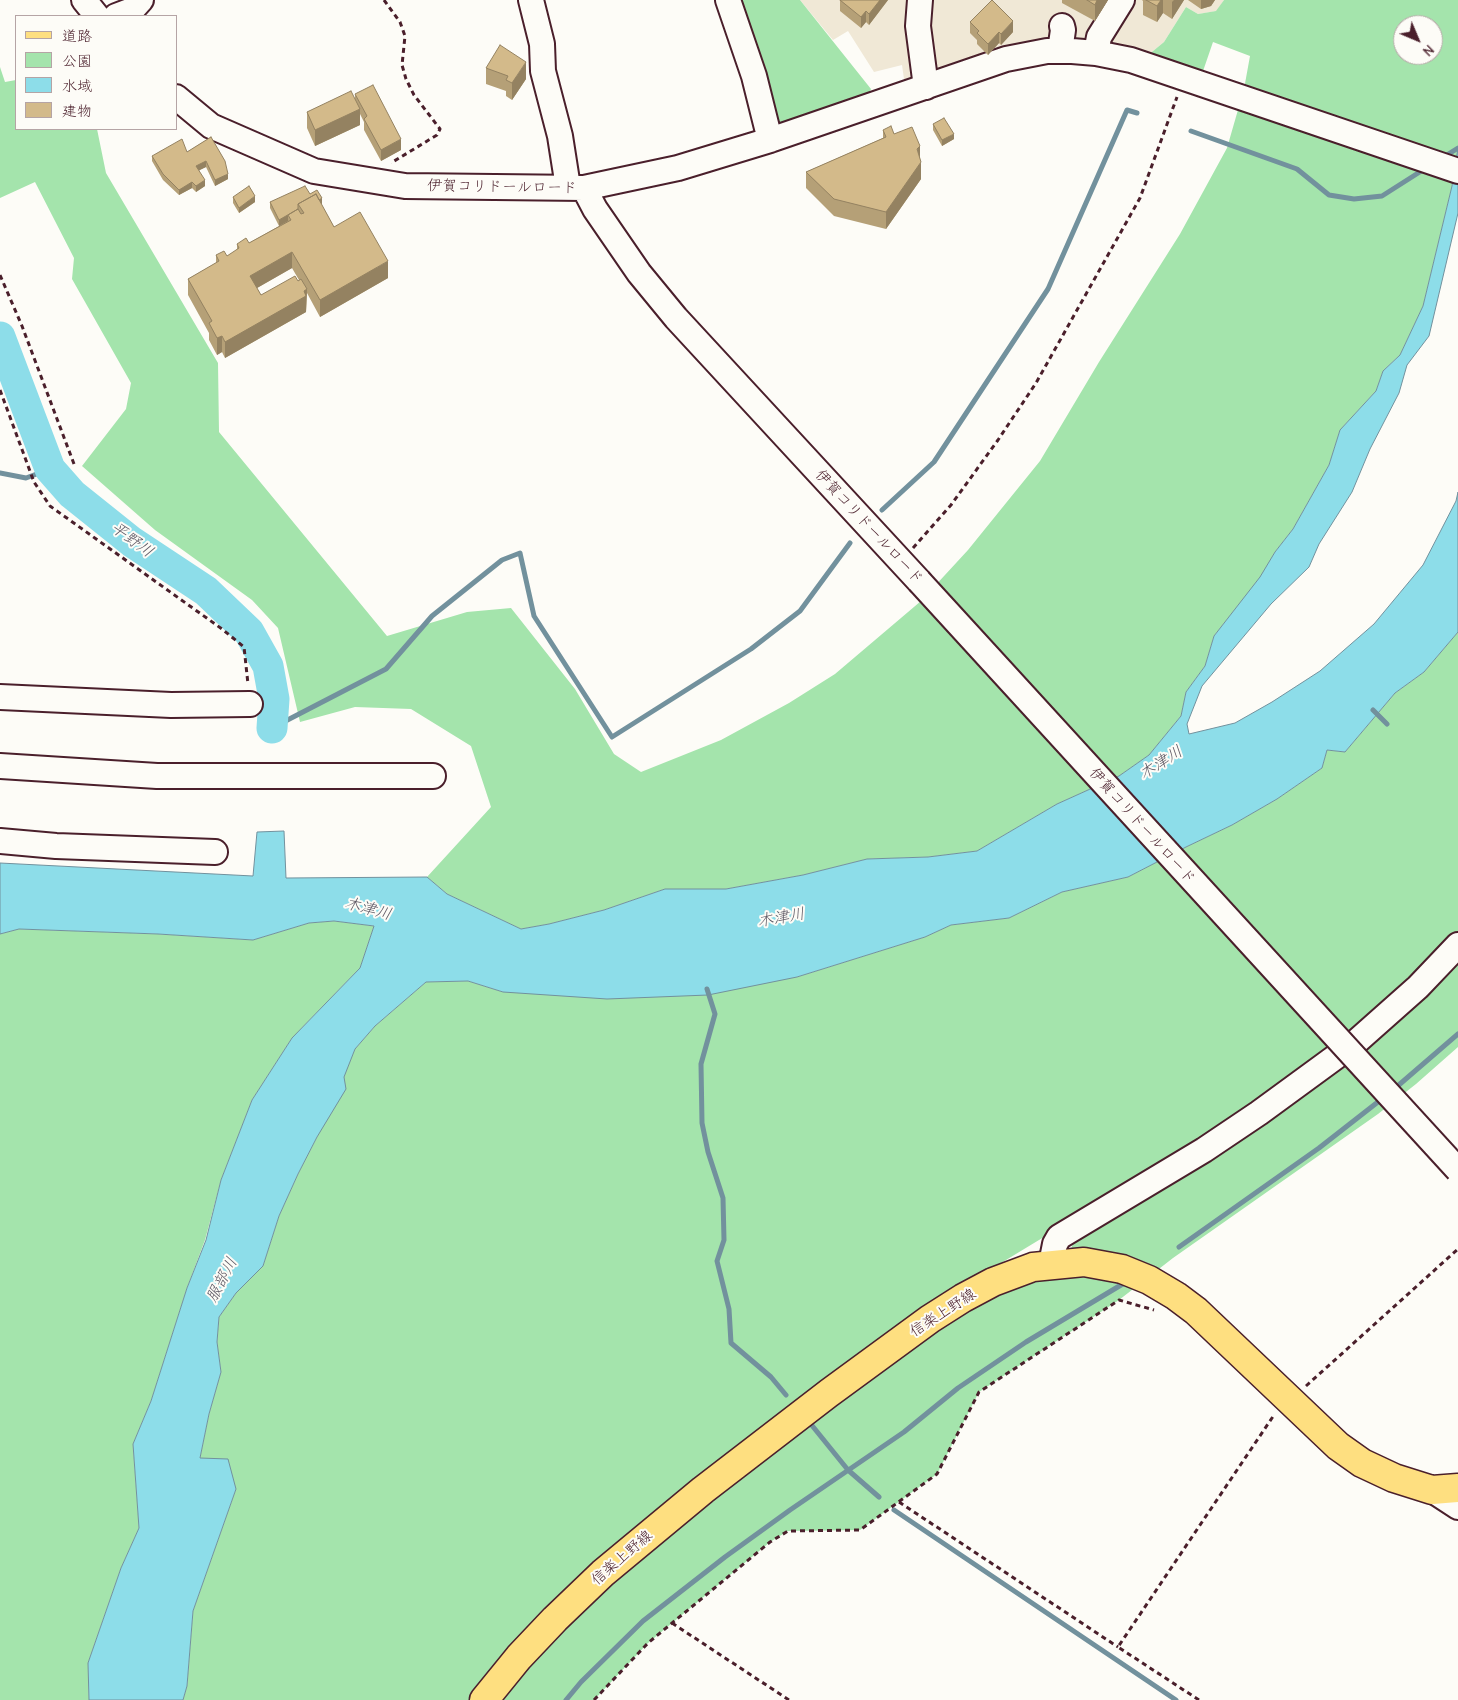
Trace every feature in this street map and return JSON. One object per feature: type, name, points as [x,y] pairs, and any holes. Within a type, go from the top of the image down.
[{"type":"main road","name":"信楽上野線","points":[[484,1700],[555,1618],[650,1532],[779,1431],[890,1348],[963,1298],[993,1282],[1033,1268],[1054,1264],[1084,1262],[1122,1269],[1149,1280],[1176,1296],[1196,1311],[1338,1446],[1362,1463],[1394,1478],[1445,1489]]},
{"type":"street","points":[[84,0],[96,15]]},
{"type":"street","points":[[119,15],[132,10],[141,0]]},
{"type":"street","points":[[531,0],[542,44],[543,71],[576,188],[678,168],[770,140],[1006,59],[1060,51],[1096,53],[1118,57],[1458,172]]},
{"type":"street","points":[[728,0],[754,76],[770,140]]},
{"type":"street","points":[[920,0],[918,26],[926,87]]},
{"type":"street","points":[[1096,53],[1098,37],[1122,0]]},
{"type":"street","points":[[1060,51],[1062,26]]},
{"type":"street","name":"伊賀コリドールロード","points":[[178,99],[211,126],[263,150],[314,170],[405,186],[576,188],[595,209],[640,273],[676,318],[1458,1170]]},
{"type":"street","points":[[0,697],[171,705],[250,704]]},
{"type":"street","points":[[0,766],[157,776],[433,776]]},
{"type":"street","points":[[0,841],[56,846],[215,852]]},
{"type":"street","points":[[1054,1264],[1053,1254],[1059,1237],[1212,1144],[1319,1070],[1392,1011],[1458,945]]},
{"type":"street","points":[[1445,1489],[1458,1507]]},
{"type":"path","points":[[372,180],[374,170],[387,165],[436,135],[440,129],[414,95],[406,80],[402,64],[405,36],[400,22],[384,0]]},
{"type":"path","points":[[901,562],[950,505],[998,440],[1036,383],[1140,198],[1178,96]]},
{"type":"path","points":[[0,275],[22,326],[74,464]]},
{"type":"path","points":[[0,390],[34,482],[50,506],[222,629],[244,647],[250,704]]},
{"type":"path","points":[[1118,1647],[1280,1407],[1458,1249]]},
{"type":"path","points":[[594,1700],[648,1643],[770,1542],[788,1531],[860,1530],[938,1474],[978,1392],[1119,1300],[1158,1312]]},
{"type":"path","points":[[899,1502],[1199,1700]]},
{"type":"path","points":[[672,1623],[789,1700]]},
{"type":"shaded area","points":[[800,0],[1224,0],[1217,11],[1198,14],[1186,7],[1164,42],[1147,56],[1109,47],[905,86],[902,65],[874,72],[848,31],[833,40]]},
{"type":"green space","points":[[732,0],[800,0],[871,89],[866,100],[780,130]]},
{"type":"green space","points":[[1224,0],[1458,0],[1458,148],[1452,186],[1423,306],[1400,355],[1383,371],[1376,391],[1340,430],[1329,465],[1293,529],[1275,552],[1261,577],[1214,636],[1205,666],[1186,692],[1181,716],[1149,755],[1119,776],[1057,804],[977,851],[928,857],[867,859],[803,875],[726,889],[665,889],[604,910],[521,929],[447,894],[427,877],[491,807],[471,746],[411,709],[355,707],[300,722],[278,628],[252,600],[155,530],[82,466],[126,409],[131,383],[72,279],[74,258],[35,182],[0,198],[0,67],[5,82],[15,80],[15,130],[97,130],[106,173],[218,363],[219,432],[387,636],[467,612],[511,608],[575,689],[614,754],[641,772],[721,740],[789,703],[835,674],[921,601],[968,550],[1040,461],[1099,362],[1180,234],[1227,148],[1244,89],[1250,56],[1213,42],[1202,74],[1147,56],[1164,42],[1186,7],[1198,14],[1216,11]]},
{"type":"green space","points":[[1458,632],[1458,932],[1447,946],[1308,1070],[1072,1220],[973,1280],[472,1700],[183,1700],[187,1686],[193,1611],[236,1489],[200,1458],[209,1414],[221,1372],[217,1342],[219,1317],[236,1293],[263,1266],[279,1216],[317,1137],[355,1049],[375,1026],[426,982],[468,981],[503,992],[797,977],[925,937],[951,925],[1009,918],[1062,892],[1128,877],[1232,825],[1277,799],[1322,768],[1327,750],[1345,752],[1395,693],[1424,672]]},
{"type":"green space","points":[[334,921],[374,926],[360,968],[292,1038],[252,1100],[221,1180],[205,1240],[187,1288],[151,1401],[133,1444],[139,1528],[121,1568],[88,1663],[89,1700],[0,1700],[0,934],[19,929],[158,934],[253,940],[309,923]]},
{"type":"green space","points":[[1458,960],[1458,1047],[1378,1114],[1173,1258],[1119,1300],[979,1392],[937,1474],[860,1530],[788,1531],[770,1542],[648,1643],[594,1700],[494,1700],[641,1550],[967,1307],[1031,1280],[1063,1273],[1073,1243],[1178,1180],[1329,1078],[1414,1007]]},
{"type":"water","points":[[1458,148],[1458,213],[1429,336],[1407,365],[1399,393],[1370,449],[1352,492],[1319,544],[1309,567],[1271,604],[1202,686],[1187,724],[1189,734],[1235,723],[1272,702],[1320,671],[1374,624],[1423,565],[1456,501],[1458,492],[1458,632],[1424,672],[1395,693],[1345,752],[1327,750],[1322,768],[1277,799],[1232,825],[1128,877],[1062,892],[1009,918],[951,925],[925,937],[797,977],[708,995],[607,999],[503,992],[468,981],[426,982],[375,1026],[355,1049],[344,1077],[346,1089],[317,1137],[298,1174],[279,1216],[263,1266],[236,1293],[219,1317],[217,1342],[221,1372],[209,1414],[200,1458],[228,1459],[236,1489],[193,1611],[187,1686],[183,1700],[89,1700],[88,1663],[121,1568],[139,1528],[133,1444],[151,1401],[187,1288],[206,1240],[221,1180],[252,1100],[292,1038],[360,968],[374,926],[334,921],[309,923],[253,940],[158,934],[19,929],[0,934],[0,863],[253,876],[257,832],[284,831],[286,878],[427,877],[447,894],[521,929],[604,910],[665,889],[726,889],[803,875],[867,859],[928,857],[977,851],[1057,804],[1119,776],[1149,755],[1181,716],[1186,692],[1205,666],[1214,636],[1260,577],[1275,552],[1293,529],[1329,465],[1340,430],[1376,391],[1383,371],[1400,355],[1423,306],[1452,186]]},
{"type":"building","points":[[840,0],[880,0],[869,14],[866,11],[861,17]]},
{"type":"building","points":[[992,0],[1013,21],[988,44],[977,33],[979,31],[970,22]]},
{"type":"building","points":[[1087,0],[1097,0],[1095,5]]},
{"type":"building","points":[[1146,0],[1161,0],[1157,6]]},
{"type":"building","points":[[500,45],[526,62],[512,83],[506,80],[508,76],[486,68]]},
{"type":"building","points":[[373,85],[401,139],[381,150],[364,119],[367,116],[355,94]]},
{"type":"building","points":[[351,91],[360,109],[315,130],[307,112]]},
{"type":"building","points":[[944,118],[954,134],[942,140],[933,124]]},
{"type":"building","points":[[891,126],[894,134],[912,127],[920,146],[917,149],[921,162],[886,212],[834,199],[806,172],[886,137],[883,130]]},
{"type":"building","points":[[211,137],[225,161],[228,174],[215,180],[206,161],[196,166],[205,180],[196,186],[192,182],[179,190],[163,174],[152,156],[182,139],[187,152]]},
{"type":"building","points":[[249,186],[255,196],[239,208],[233,197]]},
{"type":"building","points":[[305,186],[310,194],[317,190],[322,198],[319,200],[316,194],[298,204],[298,209],[279,220],[270,202]]},
{"type":"building","points":[[316,194],[334,227],[360,212],[388,261],[320,300],[292,252],[250,276],[261,295],[295,276],[298,281],[301,279],[307,289],[304,291],[306,296],[225,342],[222,336],[217,338],[209,323],[212,321],[188,279],[219,261],[216,255],[224,251],[227,256],[239,248],[237,244],[246,238],[249,243],[291,220],[288,215],[298,209],[301,214],[304,213],[298,204]]},
{"type":"waterway","points":[[882,510],[934,462],[1048,289],[1127,110],[1137,113]]},
{"type":"waterway","points":[[1191,131],[1297,169],[1329,195],[1354,199],[1382,196],[1426,168]]},
{"type":"waterway","points":[[1442,158],[1458,148]]},
{"type":"waterway","name":"平野川","points":[[0,337],[50,469],[72,494],[132,542],[206,591],[249,632],[268,666],[274,699],[272,728]]},
{"type":"waterway","points":[[0,473],[26,478],[50,469]]},
{"type":"waterway","points":[[272,728],[386,669],[432,616],[502,560],[520,553],[534,616],[612,737],[751,649],[800,611],[850,543]]},
{"type":"waterway","points":[[1373,710],[1387,724]]},
{"type":"waterway","points":[[707,989],[715,1014],[701,1064],[702,1123],[708,1152],[723,1198],[724,1240],[717,1261],[729,1309],[731,1343],[771,1377],[786,1395]]},
{"type":"waterway","points":[[1393,1090],[1458,1034]]},
{"type":"waterway","points":[[1179,1247],[1319,1148],[1383,1098]]},
{"type":"waterway","points":[[566,1700],[581,1682],[643,1621],[725,1557],[904,1432],[958,1388],[1026,1342],[1126,1282]]},
{"type":"waterway","points":[[810,1423],[848,1470],[879,1497]]},
{"type":"waterway","points":[[894,1510],[1176,1700]]},
{"type":"water label","name":"木津川","points":[[1161,763]]},
{"type":"water label","name":"木津川","points":[[368,909]]},
{"type":"water label","name":"木津川","points":[[781,918]]},
{"type":"water label","name":"服部川","points":[[222,1280]]}]
